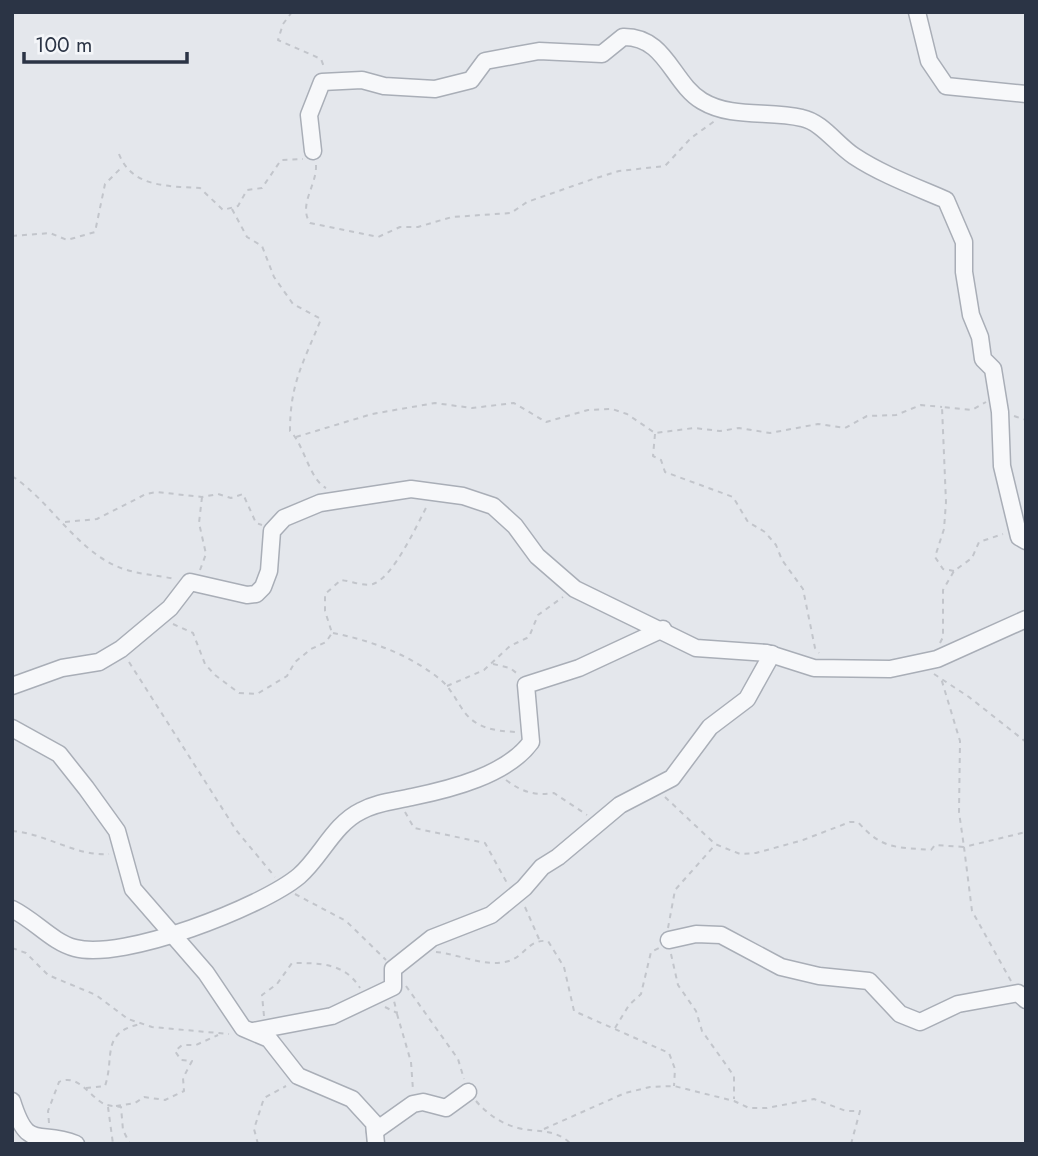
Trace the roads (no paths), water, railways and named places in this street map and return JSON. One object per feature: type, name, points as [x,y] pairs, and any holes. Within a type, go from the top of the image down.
[{"type":"street","points":[[917,12],[929,61],[946,86],[1026,94]]},
{"type":"street","points":[[314,155],[309,115],[322,82],[362,80],[384,86],[435,89],[471,80],[485,61],[540,51],[590,56],[608,51],[623,37],[632,37],[654,47],[684,80],[690,93],[712,107],[804,118],[853,155],[946,200],[964,242],[964,272],[971,315],[980,337],[983,359],[993,369],[1008,502],[1019,537],[1026,541]]},
{"type":"street","points":[[12,686],[62,668],[99,662],[121,649],[170,608],[190,582],[247,595],[256,594],[263,587],[269,571],[272,531],[284,518],[320,503],[386,491],[435,491],[493,506],[515,526],[537,556],[575,589],[663,629],[696,648],[772,654],[814,668],[890,669],[919,664],[1026,619]]},
{"type":"street","points":[[12,909],[34,920],[57,941],[76,948],[96,950],[173,936],[284,888],[310,866],[335,833],[359,811],[462,783],[510,761],[531,742],[526,685],[579,668],[663,629]]},
{"type":"street","points":[[255,1029],[332,1016],[393,987],[393,969],[414,956],[432,938],[491,915],[516,895],[542,867],[621,805],[657,788],[686,762],[710,727],[747,699],[772,654]]},
{"type":"street","points":[[12,728],[59,754],[117,831],[133,889],[255,1029],[269,1039],[298,1076],[352,1099],[374,1123],[375,1137]]},
{"type":"street","points":[[669,941],[696,934],[721,934],[781,967],[819,976],[869,981],[900,1014],[920,1021],[958,1004],[1022,997]]},
{"type":"street","points":[[375,1137],[412,1104],[423,1102],[446,1108],[468,1092]]},
{"type":"street","points":[[12,1101],[19,1124],[31,1136],[76,1144]]}]
